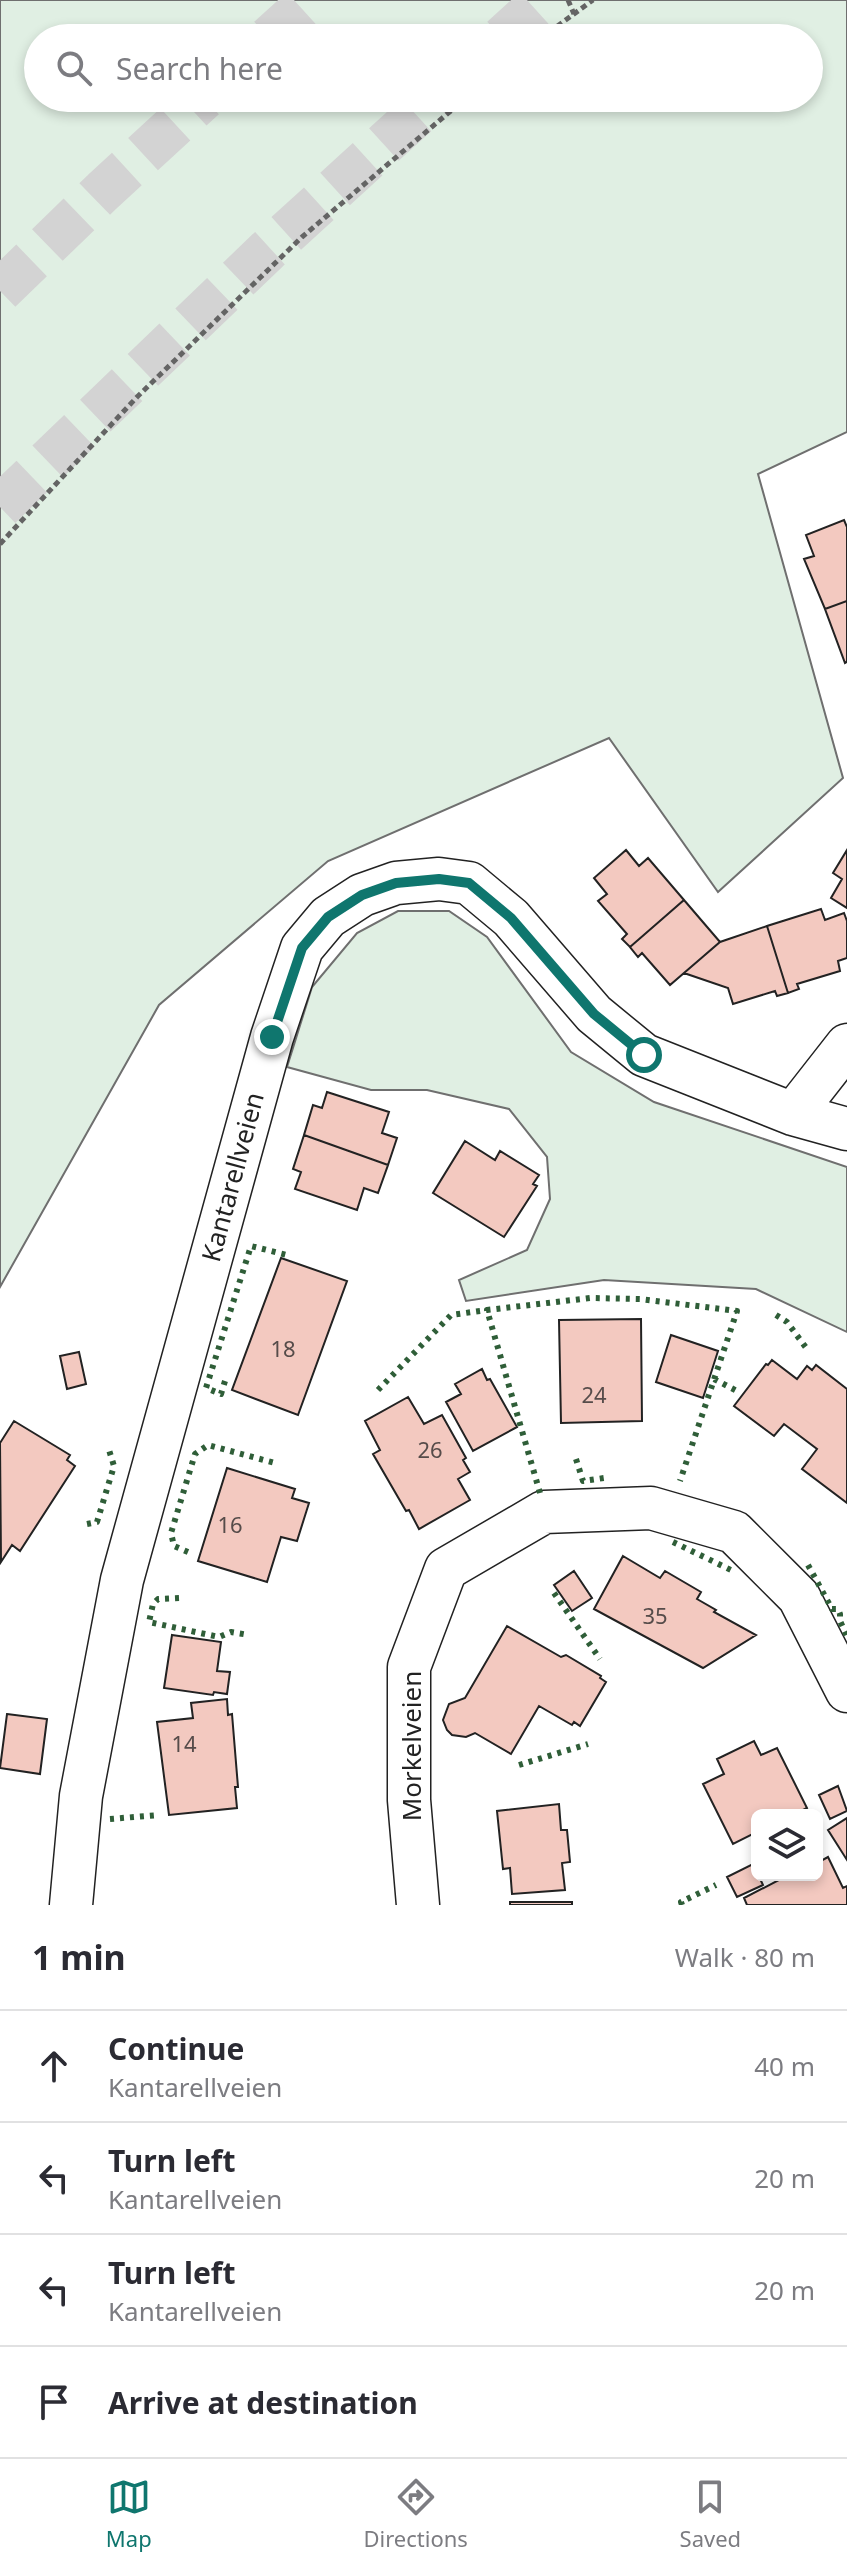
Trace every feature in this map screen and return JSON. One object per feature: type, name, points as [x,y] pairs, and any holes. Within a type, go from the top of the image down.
[{"type":"street","name":"Kantarellveien","points":[[71,1905],[81,1796],[122,1580],[272,1037],[302,948],[328,917],[362,895],[396,883],[439,879],[469,883],[511,918],[594,1014],[644,1055],[793,1114],[847,1129]]},
{"type":"street","points":[[793,1114],[847,1045]]},
{"type":"street","name":"Morkelveien","points":[[418,1905],[409,1800],[409,1667],[446,1569],[544,1512],[651,1508],[734,1532],[799,1597],[847,1691]]},
{"type":"path","points":[[568,0],[574,14]]},
{"type":"path","points":[[560,24],[593,0]]},
{"type":"path","points":[[0,544],[137,397],[302,237],[449,112]]},
{"type":"green space","points":[[0,0],[847,0],[847,432],[758,474],[843,778],[718,892],[609,738],[328,861],[159,1005],[0,1287]]},
{"type":"green space","points":[[398,911],[449,911],[487,937],[571,1052],[654,1102],[847,1167],[847,1332],[756,1289],[604,1280],[466,1301],[459,1280],[527,1250],[550,1199],[547,1157],[509,1109],[427,1090],[371,1090],[287,1067],[312,987],[357,933]]},
{"type":"building","points":[[844,520],[847,527],[847,601],[825,609],[804,559],[814,556],[806,535]]},
{"type":"building","points":[[847,601],[847,662],[845,663],[825,609]]},
{"type":"building","points":[[626,850],[639,866],[648,858],[684,900],[630,947],[622,939],[627,934],[598,901],[607,894],[594,878]]},
{"type":"building","points":[[847,850],[847,908],[831,898],[842,879],[833,873]]},
{"type":"building","points":[[684,900],[720,942],[670,985],[642,953],[638,957],[630,947]]},
{"type":"building","points":[[821,909],[825,920],[844,913],[847,921],[847,958],[838,961],[840,971],[797,984],[799,989],[788,993],[767,926]]},
{"type":"building","points":[[767,926],[788,993],[777,996],[775,991],[733,1004],[728,988],[684,973],[720,942]]},
{"type":"building","points":[[327,1092],[389,1112],[382,1133],[397,1138],[388,1165],[304,1135],[313,1105],[322,1108]]},
{"type":"building","points":[[304,1135],[388,1165],[378,1193],[364,1188],[357,1210],[295,1189],[301,1172],[293,1169]]},
{"type":"building","points":[[465,1141],[495,1160],[500,1151],[539,1175],[533,1184],[537,1186],[504,1237],[433,1193]]},
{"type":"building","points":[[281,1258],[347,1281],[298,1415],[232,1390]]},
{"type":"building","points":[[641,1319],[642,1421],[561,1423],[559,1320]]},
{"type":"building","points":[[671,1335],[718,1351],[703,1398],[656,1382]]},
{"type":"building","points":[[79,1352],[86,1384],[67,1389],[60,1356]]},
{"type":"building","points":[[772,1360],[797,1379],[807,1366],[812,1370],[816,1365],[847,1389],[847,1503],[802,1469],[817,1449],[784,1424],[774,1436],[734,1406]]},
{"type":"building","points":[[482,1369],[517,1427],[473,1451],[446,1402],[461,1394],[455,1384]]},
{"type":"building","points":[[408,1397],[424,1424],[442,1415],[466,1458],[463,1460],[470,1472],[458,1479],[470,1500],[419,1529],[373,1454],[380,1450],[365,1421]]},
{"type":"building","points":[[14,1421],[70,1455],[67,1460],[75,1466],[20,1551],[12,1545],[1,1562],[0,1443]]},
{"type":"building","points":[[227,1468],[295,1489],[292,1498],[309,1503],[297,1541],[281,1537],[267,1582],[198,1561]]},
{"type":"building","points":[[623,1556],[660,1578],[665,1571],[701,1592],[697,1599],[756,1635],[703,1668],[594,1609]]},
{"type":"building","points":[[574,1571],[592,1598],[572,1611],[554,1585]]},
{"type":"building","points":[[507,1626],[561,1657],[566,1655],[606,1682],[580,1726],[574,1722],[572,1725],[539,1706],[511,1754],[475,1733],[466,1737],[452,1735],[443,1720],[449,1704],[465,1698]]},
{"type":"building","points":[[172,1635],[221,1642],[217,1671],[230,1672],[227,1694],[164,1688]]},
{"type":"building","points":[[227,1699],[228,1715],[232,1714],[237,1808],[169,1815],[157,1722],[193,1718],[191,1703]]},
{"type":"building","points":[[7,1714],[47,1719],[40,1774],[0,1768]]},
{"type":"building","points":[[754,1741],[761,1755],[777,1748],[807,1808],[751,1809],[751,1835],[733,1844],[703,1784],[724,1774],[717,1759]]},
{"type":"building","points":[[838,1786],[847,1811],[830,1819],[819,1795]]},
{"type":"building","points":[[559,1804],[561,1830],[567,1830],[570,1862],[562,1863],[565,1890],[512,1894],[510,1868],[503,1869],[497,1811]]},
{"type":"building","points":[[847,1818],[847,1860],[828,1830]]},
{"type":"building","points":[[828,1857],[843,1888],[847,1886],[847,1905],[747,1905],[744,1898],[777,1881],[823,1881],[823,1860]]},
{"type":"building","points":[[751,1865],[751,1881],[761,1881],[763,1885],[737,1897],[727,1877]]},
{"type":"building","points":[[510,1902],[572,1902],[572,1905],[510,1905]]},
{"type":"tunnel","points":[[284,24],[311,0]]},
{"type":"tunnel","points":[[517,24],[544,0]]},
{"type":"tunnel","points":[[0,291],[189,112]]},
{"type":"tunnel","points":[[0,507],[268,250],[420,112]]},
{"type":"hedge","points":[[225,1381],[221,1394],[206,1388],[251,1246],[287,1255]]},
{"type":"hedge","points":[[540,1493],[487,1310],[590,1298],[640,1299],[737,1311],[680,1481]]},
{"type":"hedge","points":[[378,1390],[451,1315],[487,1310]]},
{"type":"hedge","points":[[776,1315],[787,1322],[807,1349]]},
{"type":"hedge","points":[[714,1379],[737,1391]]},
{"type":"hedge","points":[[188,1552],[174,1546],[171,1533],[195,1454],[208,1445],[275,1463]]},
{"type":"hedge","points":[[87,1524],[97,1522],[114,1466],[109,1450]]},
{"type":"hedge","points":[[576,1459],[583,1481],[604,1478]]},
{"type":"hedge","points":[[673,1542],[733,1571]]},
{"type":"hedge","points":[[808,1565],[832,1609],[838,1609],[847,1636]]},
{"type":"hedge","points":[[554,1593],[600,1659]]},
{"type":"hedge","points":[[179,1598],[158,1599],[153,1604],[149,1622],[219,1637],[231,1632],[249,1635]]},
{"type":"hedge","points":[[519,1765],[588,1744]]},
{"type":"hedge","points":[[110,1819],[159,1815]]},
{"type":"hedge","points":[[682,1905],[681,1902],[716,1885]]},
{"type":"route","points":[[272,1037],[302,948],[328,917],[362,895],[396,883],[439,879],[469,883],[511,918],[594,1014],[644,1055]]}]
